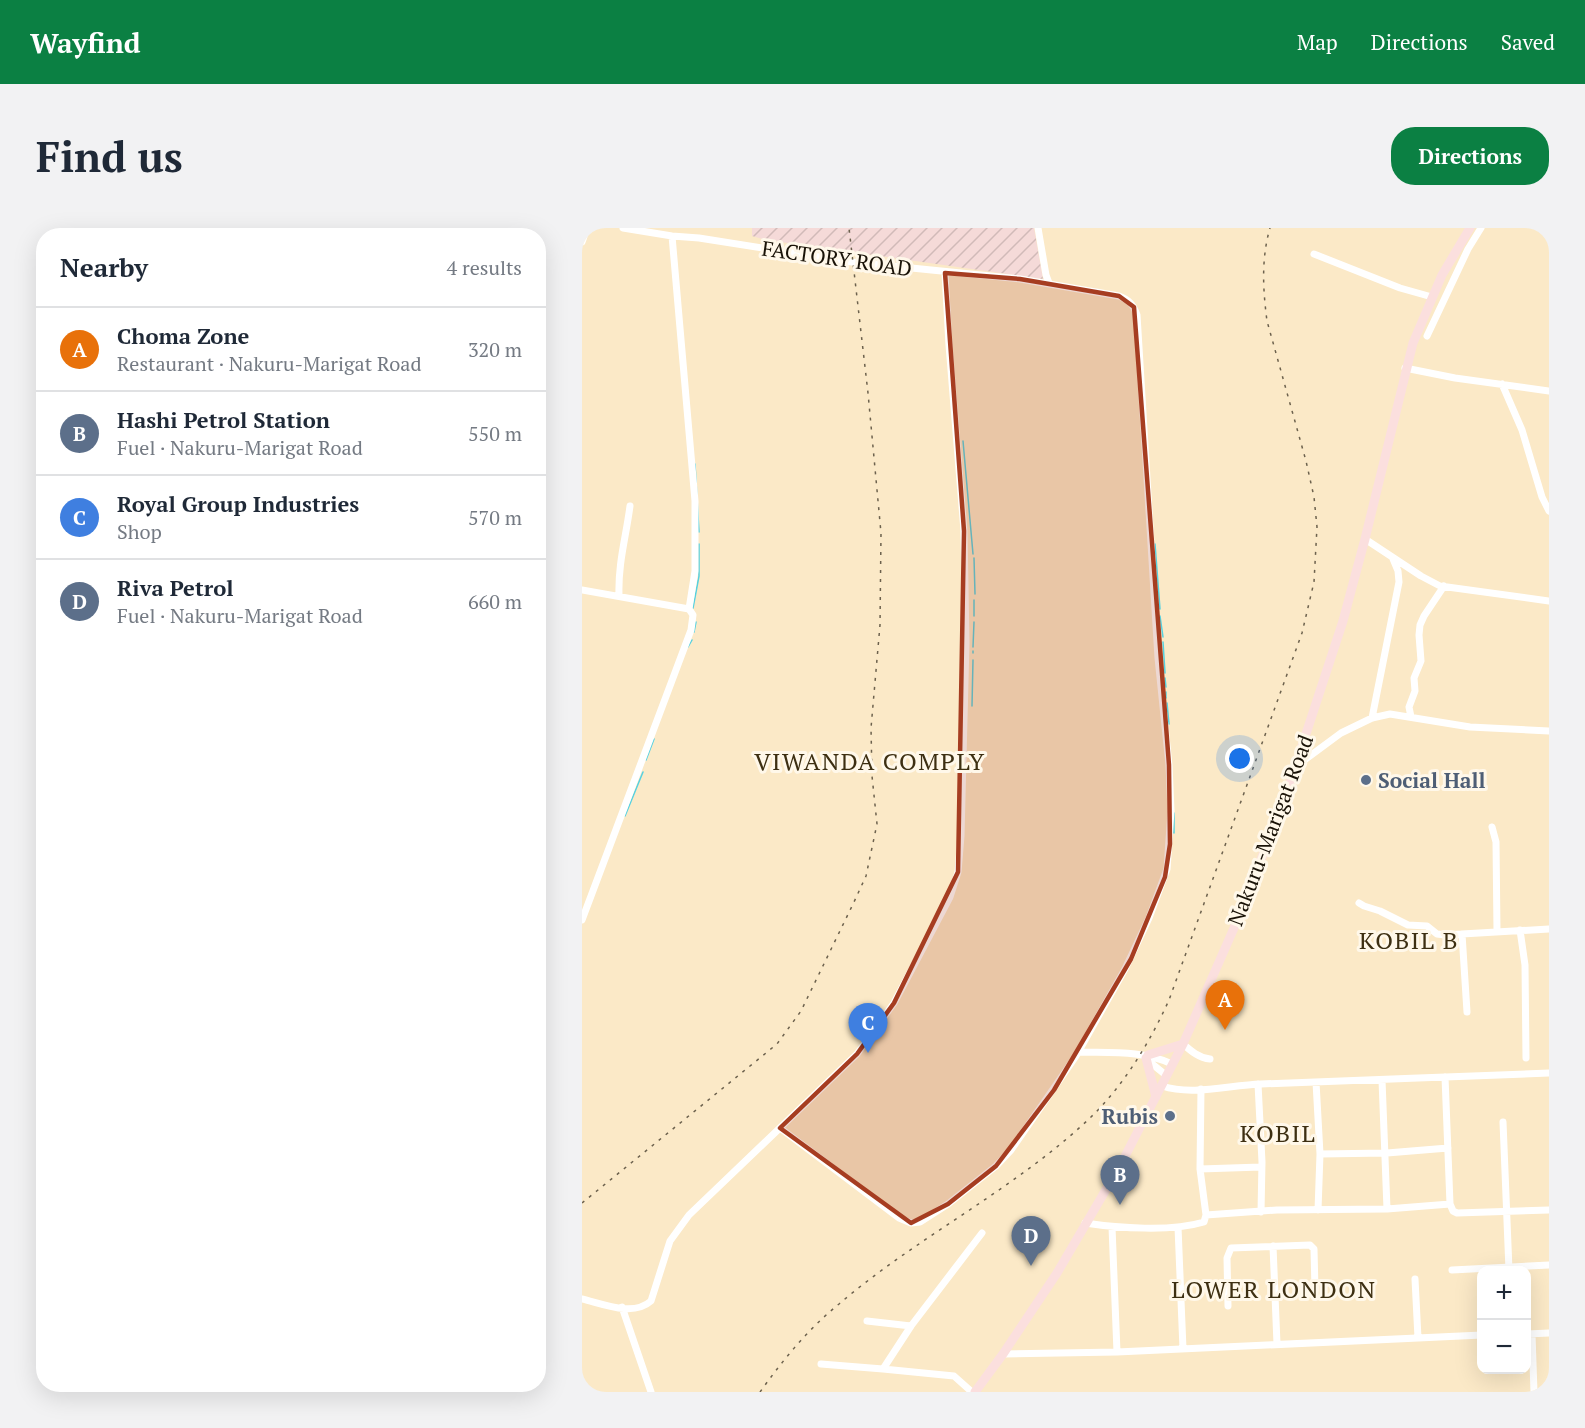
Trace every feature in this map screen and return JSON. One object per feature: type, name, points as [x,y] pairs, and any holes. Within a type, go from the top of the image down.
[{"type":"main road","name":"Nakuru-Marigat Road","points":[[974,1392],[1003,1354],[1057,1273],[1120,1164],[1173,1065],[1234,928],[1295,768],[1337,641],[1365,539],[1405,368],[1413,343],[1432,297],[1470,228]]},
{"type":"main road","points":[[1156,1097],[1146,1056],[1183,1044]]},
{"type":"street","points":[[582,242],[587,228]]},
{"type":"street","name":"FACTORY ROAD","points":[[623,228],[852,262],[1049,284],[1119,296],[1128,300],[1137,315],[1158,658],[1170,788],[1170,844],[1165,877],[1131,959],[1078,1052],[1011,1150],[996,1166],[948,1204],[918,1222],[911,1223],[898,1218],[780,1128]]},
{"type":"street","points":[[1038,228],[1049,284]]},
{"type":"street","points":[[1428,336],[1468,249],[1481,228]]},
{"type":"street","points":[[582,920],[691,630],[693,615],[689,609],[695,571],[695,501],[672,236]]},
{"type":"street","points":[[1314,255],[1400,288],[1432,297]]},
{"type":"street","points":[[582,1299],[640,1308],[651,1301],[664,1257],[679,1227],[857,1054],[894,1003],[950,897],[958,872],[961,836],[966,643],[964,531],[945,273]]},
{"type":"street","points":[[1405,368],[1455,378],[1549,391]]},
{"type":"street","points":[[1502,384],[1522,430],[1542,497],[1549,511]]},
{"type":"street","points":[[619,596],[620,555],[627,532],[630,506]]},
{"type":"street","points":[[1365,539],[1421,576],[1444,586],[1549,601]]},
{"type":"street","points":[[1372,718],[1399,582],[1398,571],[1391,556]]},
{"type":"street","points":[[1411,717],[1410,702],[1415,694],[1414,678],[1422,661],[1420,626],[1424,615],[1444,586]]},
{"type":"street","points":[[582,590],[689,609]]},
{"type":"street","points":[[1295,768],[1341,733],[1372,718],[1390,714],[1470,728],[1549,731]]},
{"type":"street","points":[[1492,827],[1496,842],[1497,931]]},
{"type":"street","points":[[1359,903],[1408,925],[1427,926],[1437,934],[1549,929]]},
{"type":"street","points":[[1520,930],[1525,965],[1526,1058]]},
{"type":"street","points":[[1462,934],[1467,1012]]},
{"type":"street","points":[[1183,1044],[1204,1058],[1210,1059]]},
{"type":"street","points":[[1078,1052],[1146,1056],[1173,1065]]},
{"type":"street","points":[[1146,1056],[1167,1077]]},
{"type":"street","points":[[1162,1086],[1201,1089],[1258,1084],[1549,1073]]},
{"type":"street","points":[[1445,1077],[1450,1204],[1453,1212],[1549,1210]]},
{"type":"street","points":[[1382,1080],[1387,1153],[1387,1209]]},
{"type":"street","points":[[1316,1082],[1320,1154],[1318,1210]]},
{"type":"street","points":[[1258,1084],[1261,1212]]},
{"type":"street","points":[[1085,1223],[1112,1227],[1178,1227],[1204,1222],[1206,1215],[1200,1169],[1201,1089]]},
{"type":"street","points":[[1503,1122],[1509,1266]]},
{"type":"street","points":[[1320,1154],[1387,1153],[1448,1148]]},
{"type":"street","points":[[1200,1169],[1261,1167]]},
{"type":"street","points":[[1206,1215],[1387,1209],[1450,1204]]},
{"type":"street","points":[[1112,1227],[1117,1352]]},
{"type":"street","points":[[1178,1227],[1183,1349]]},
{"type":"street","points":[[883,1369],[911,1326],[982,1233]]},
{"type":"street","points":[[1228,1306],[1227,1254],[1231,1248],[1306,1244],[1312,1246],[1315,1290]]},
{"type":"street","points":[[1273,1246],[1278,1344]]},
{"type":"street","points":[[1531,1266],[1549,1265]]},
{"type":"street","points":[[1452,1270],[1477,1269]]},
{"type":"street","points":[[1415,1279],[1418,1338]]},
{"type":"street","points":[[622,1307],[651,1392]]},
{"type":"street","points":[[867,1321],[911,1326]]},
{"type":"street","points":[[1531,1334],[1549,1332]]},
{"type":"street","points":[[1003,1354],[1117,1352],[1477,1335]]},
{"type":"street","points":[[1531,1357],[1534,1392]]},
{"type":"street","points":[[821,1364],[954,1376],[974,1392]]},
{"type":"highlighted area","points":[[945,273],[1020,279],[1119,296],[1134,307],[1169,765],[1170,844],[1165,877],[1131,959],[1054,1090],[996,1166],[948,1204],[911,1223],[780,1128],[857,1054],[894,1003],[958,872],[964,531]]},
{"type":"shaded area","points":[[752,228],[1034,228],[1043,279],[766,240],[752,236]]},
{"type":"waterway","points":[[963,441],[973,554]]},
{"type":"waterway","points":[[695,464],[699,532]]},
{"type":"waterway","points":[[693,608],[699,576],[699,544]]},
{"type":"waterway","points":[[1155,544],[1160,609]]},
{"type":"waterway","points":[[974,558],[975,594]]},
{"type":"waterway","points":[[974,600],[974,616]]},
{"type":"waterway","points":[[1160,616],[1163,637]]},
{"type":"waterway","points":[[694,632],[696,622]]},
{"type":"waterway","points":[[973,647],[974,622]]},
{"type":"waterway","points":[[688,647],[692,640]]},
{"type":"waterway","points":[[1163,642],[1165,673]]},
{"type":"waterway","points":[[972,706],[973,660]]},
{"type":"waterway","points":[[1165,678],[1166,687]]},
{"type":"waterway","points":[[1166,692],[1166,698]]},
{"type":"waterway","points":[[1167,703],[1169,724]]},
{"type":"waterway","points":[[646,760],[654,739]]},
{"type":"waterway","points":[[625,816],[643,772]]},
{"type":"waterway","points":[[1174,813],[1174,833]]},
{"type":"railway","points":[[582,1203],[777,1044],[801,1011],[866,876],[877,824],[872,776],[871,728],[880,625],[881,533],[849,228]]},
{"type":"railway","points":[[760,1392],[796,1345],[839,1304],[901,1256],[1031,1167],[1091,1117],[1103,1105],[1135,1062],[1169,1000],[1302,633],[1314,582],[1317,527],[1314,497],[1267,321],[1264,274],[1265,251],[1270,228]]},
{"type":"place","name":"Social Hall","points":[[1366,780]]},
{"type":"place","name":"Choma Zone","points":[[1225,1030]]},
{"type":"place","name":"Royal Group Industries","points":[[868,1053]]},
{"type":"place","name":"Rubis","points":[[1170,1116]]},
{"type":"place","name":"Hashi Petrol Station","points":[[1120,1205]]},
{"type":"place","name":"Riva Petrol","points":[[1031,1266]]},
{"type":"district","name":"VIWANDA COMPLY","points":[[870,761]]},
{"type":"district","name":"KOBIL B","points":[[1409,940]]},
{"type":"district","name":"KOBIL","points":[[1278,1133]]},
{"type":"district","name":"LOWER LONDON","points":[[1274,1289]]}]
